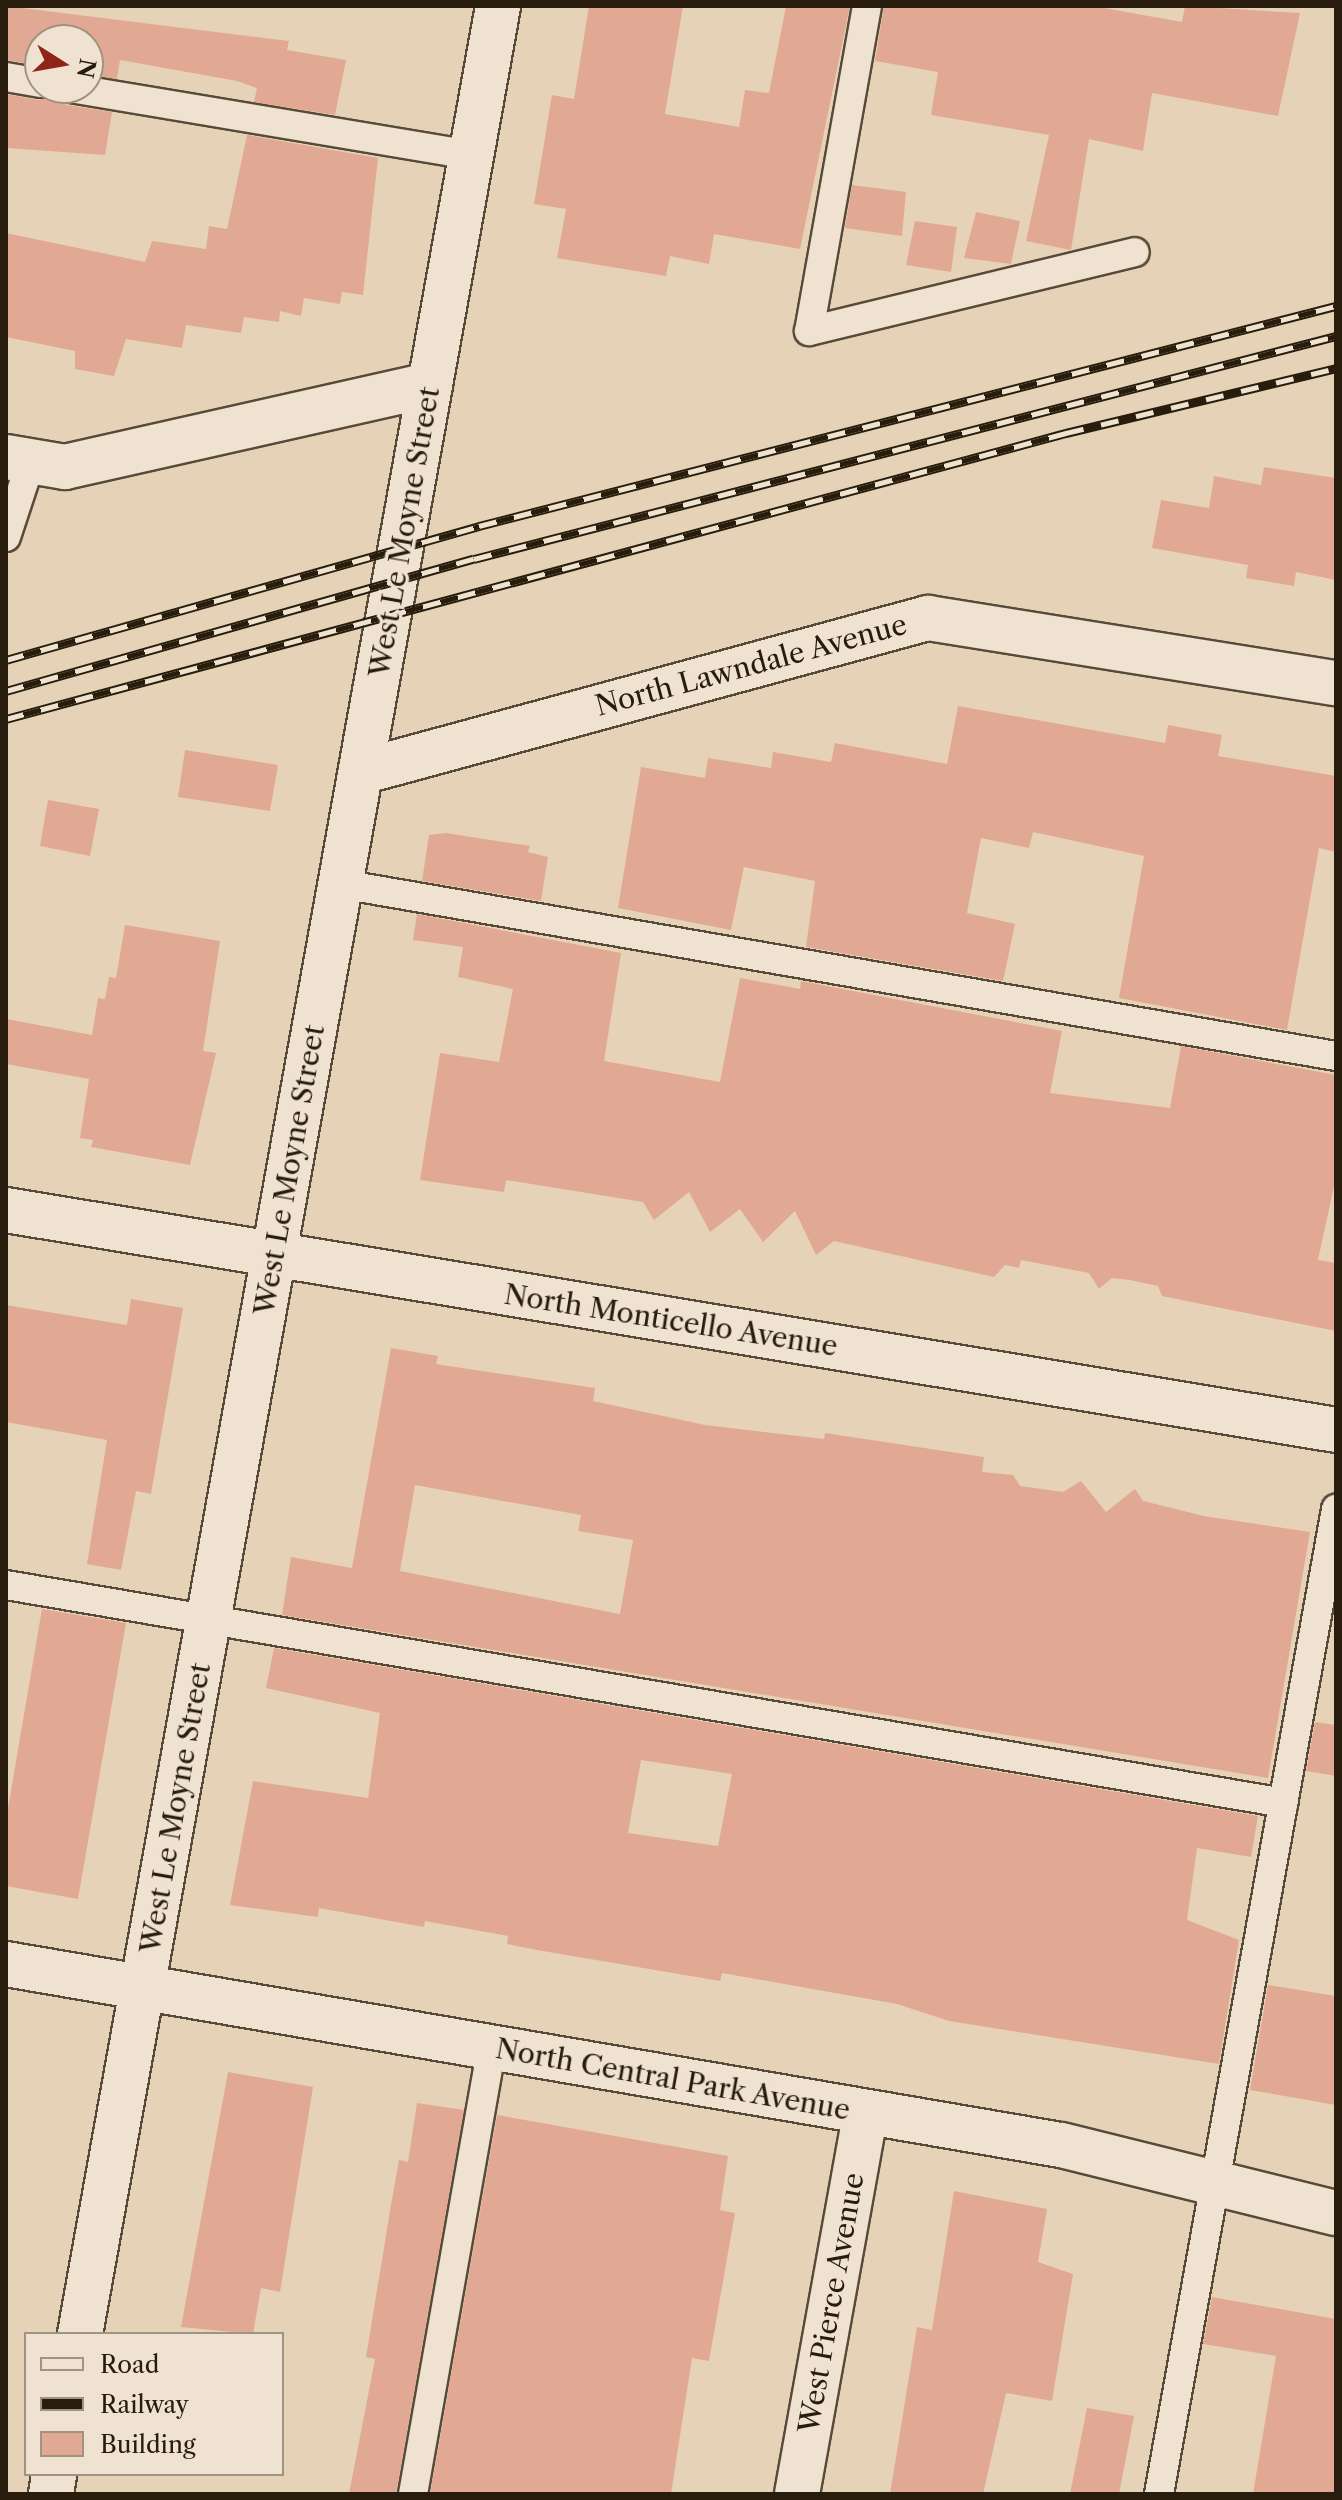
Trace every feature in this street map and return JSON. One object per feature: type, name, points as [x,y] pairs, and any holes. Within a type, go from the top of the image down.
[{"type":"street","name":"West Le Moyne Street","points":[[80,2332],[498,6]]},
{"type":"street","points":[[18,459],[65,467],[430,385]]},
{"type":"street","name":"North Lawndale Avenue","points":[[361,772],[928,618],[1336,683]]},
{"type":"street","name":"North Monticello Avenue","points":[[6,1210],[1336,1430]]},
{"type":"street","name":"North Central Park Avenue","points":[[6,1964],[866,2112],[1214,2180],[1336,2213]]},
{"type":"street","name":"West Pierce Avenue","points":[[797,2494],[866,2112]]},
{"type":"lane","points":[[867,6],[809,331],[1135,252]]},
{"type":"lane","points":[[104,94],[471,155]]},
{"type":"lane","points":[[6,537],[18,459]]},
{"type":"lane","points":[[341,884],[1336,1056]]},
{"type":"lane","points":[[1159,2494],[1336,1509]]},
{"type":"lane","points":[[6,1585],[1284,1803]]},
{"type":"lane","points":[[413,2494],[492,2048]]},
{"type":"building","points":[[6,6],[289,41],[287,50],[346,60],[335,115],[254,102],[257,88],[237,81],[120,60],[117,79],[104,77],[104,24],[24,24],[24,63],[6,60]]},
{"type":"building","points":[[589,6],[683,6],[665,114],[739,127],[745,90],[769,93],[786,6],[850,6],[800,249],[714,234],[709,264],[670,256],[666,276],[557,258],[566,209],[534,204],[552,95],[574,99]]},
{"type":"building","points":[[884,6],[1093,6],[1182,22],[1185,6],[1300,13],[1278,116],[1152,93],[1143,151],[1089,139],[1071,250],[1026,241],[1049,135],[931,115],[938,72],[875,61]]},
{"type":"building","points":[[6,94],[24,97],[24,104],[65,104],[112,112],[105,155],[6,148]]},
{"type":"building","points":[[247,135],[378,158],[363,295],[342,292],[340,304],[304,298],[301,316],[280,311],[279,322],[244,317],[241,333],[186,325],[182,348],[126,339],[114,376],[75,369],[75,351],[6,337],[6,233],[145,262],[152,241],[206,249],[209,226],[227,229]]},
{"type":"building","points":[[852,185],[906,192],[902,236],[845,228]]},
{"type":"building","points":[[976,212],[1020,221],[1011,264],[964,258]]},
{"type":"building","points":[[915,221],[957,227],[951,272],[906,265]]},
{"type":"building","points":[[1264,467],[1336,478],[1336,580],[1296,572],[1294,586],[1246,578],[1248,565],[1152,548],[1161,500],[1209,508],[1214,476],[1261,485]]},
{"type":"building","points":[[958,706],[1165,743],[1168,725],[1222,735],[1218,756],[1336,776],[1336,852],[1319,848],[1287,1030],[1119,998],[1144,856],[1033,832],[1029,848],[981,838],[967,913],[1015,924],[1003,981],[806,947],[815,881],[744,867],[731,930],[618,908],[641,767],[705,778],[708,758],[771,768],[773,752],[831,762],[835,743],[947,764]]},
{"type":"building","points":[[185,750],[278,765],[270,811],[178,797]]},
{"type":"building","points":[[48,800],[99,809],[90,856],[40,846]]},
{"type":"building","points":[[446,833],[530,846],[528,852],[548,857],[541,901],[422,881],[429,835]]},
{"type":"building","points":[[417,914],[621,953],[604,1061],[720,1082],[740,978],[800,989],[801,981],[1062,1031],[1050,1093],[1170,1108],[1181,1046],[1336,1075],[1336,1177],[1318,1260],[1336,1263],[1336,1331],[1162,1296],[1158,1286],[1130,1280],[1112,1278],[1099,1289],[1089,1273],[1021,1260],[1019,1268],[1005,1265],[994,1277],[834,1241],[816,1255],[795,1211],[763,1242],[740,1209],[710,1232],[689,1192],[654,1220],[643,1202],[506,1180],[504,1192],[420,1180],[440,1053],[499,1062],[513,989],[458,977],[463,947],[413,940]]},
{"type":"building","points":[[125,925],[220,941],[203,1051],[216,1053],[190,1165],[91,1147],[93,1140],[80,1138],[89,1079],[6,1064],[6,1019],[92,1035],[98,998],[105,999],[109,977],[116,978]]},
{"type":"building","points":[[131,1299],[183,1308],[151,1494],[136,1491],[121,1570],[87,1564],[107,1440],[6,1422],[6,1305],[127,1325]]},
{"type":"building","points":[[391,1348],[438,1356],[436,1364],[595,1388],[593,1401],[705,1425],[824,1439],[825,1433],[984,1457],[982,1472],[1013,1475],[1020,1486],[1063,1492],[1081,1481],[1106,1512],[1135,1489],[1143,1501],[1204,1516],[1310,1532],[1268,1778],[282,1615],[291,1557],[352,1568]],"holes":[[[415,1485],[581,1515],[578,1531],[633,1540],[620,1614],[400,1571]]]},
{"type":"building","points":[[42,1609],[126,1623],[78,1899],[6,1886],[6,1820]]},
{"type":"building","points":[[274,1648],[1258,1816],[1251,1857],[1197,1848],[1187,1920],[1239,1940],[1219,2064],[949,2021],[897,2004],[722,1973],[720,1981],[537,1950],[507,1944],[508,1936],[425,1921],[424,1927],[319,1908],[318,1917],[230,1905],[253,1781],[368,1798],[380,1713],[266,1688]],"holes":[[[641,1760],[732,1774],[718,1846],[628,1833]]]},
{"type":"building","points":[[1315,1722],[1336,1725],[1336,1776],[1306,1771]]},
{"type":"building","points":[[1268,1985],[1336,1996],[1336,2105],[1250,2090]]},
{"type":"building","points":[[228,2072],[313,2087],[280,2292],[261,2288],[253,2332],[181,2327]]},
{"type":"building","points":[[417,2103],[464,2110],[396,2494],[349,2494],[375,2359],[366,2357],[391,2205],[399,2160],[408,2162]]},
{"type":"building","points":[[497,2115],[728,2156],[720,2210],[735,2213],[709,2361],[692,2358],[671,2494],[430,2494]]},
{"type":"building","points":[[954,2191],[1047,2209],[1038,2262],[1073,2274],[1052,2401],[1006,2393],[983,2494],[890,2494],[917,2327],[932,2330]]},
{"type":"building","points":[[1212,2297],[1336,2319],[1336,2494],[1253,2494],[1276,2356],[1203,2344]]},
{"type":"building","points":[[1087,2408],[1134,2416],[1119,2494],[1070,2494]]},
{"type":"railway","points":[[6,660],[479,526],[1336,306]]},
{"type":"railway","points":[[6,691],[474,559],[1336,336]]},
{"type":"railway","points":[[6,719],[1066,433],[1336,368]]}]
